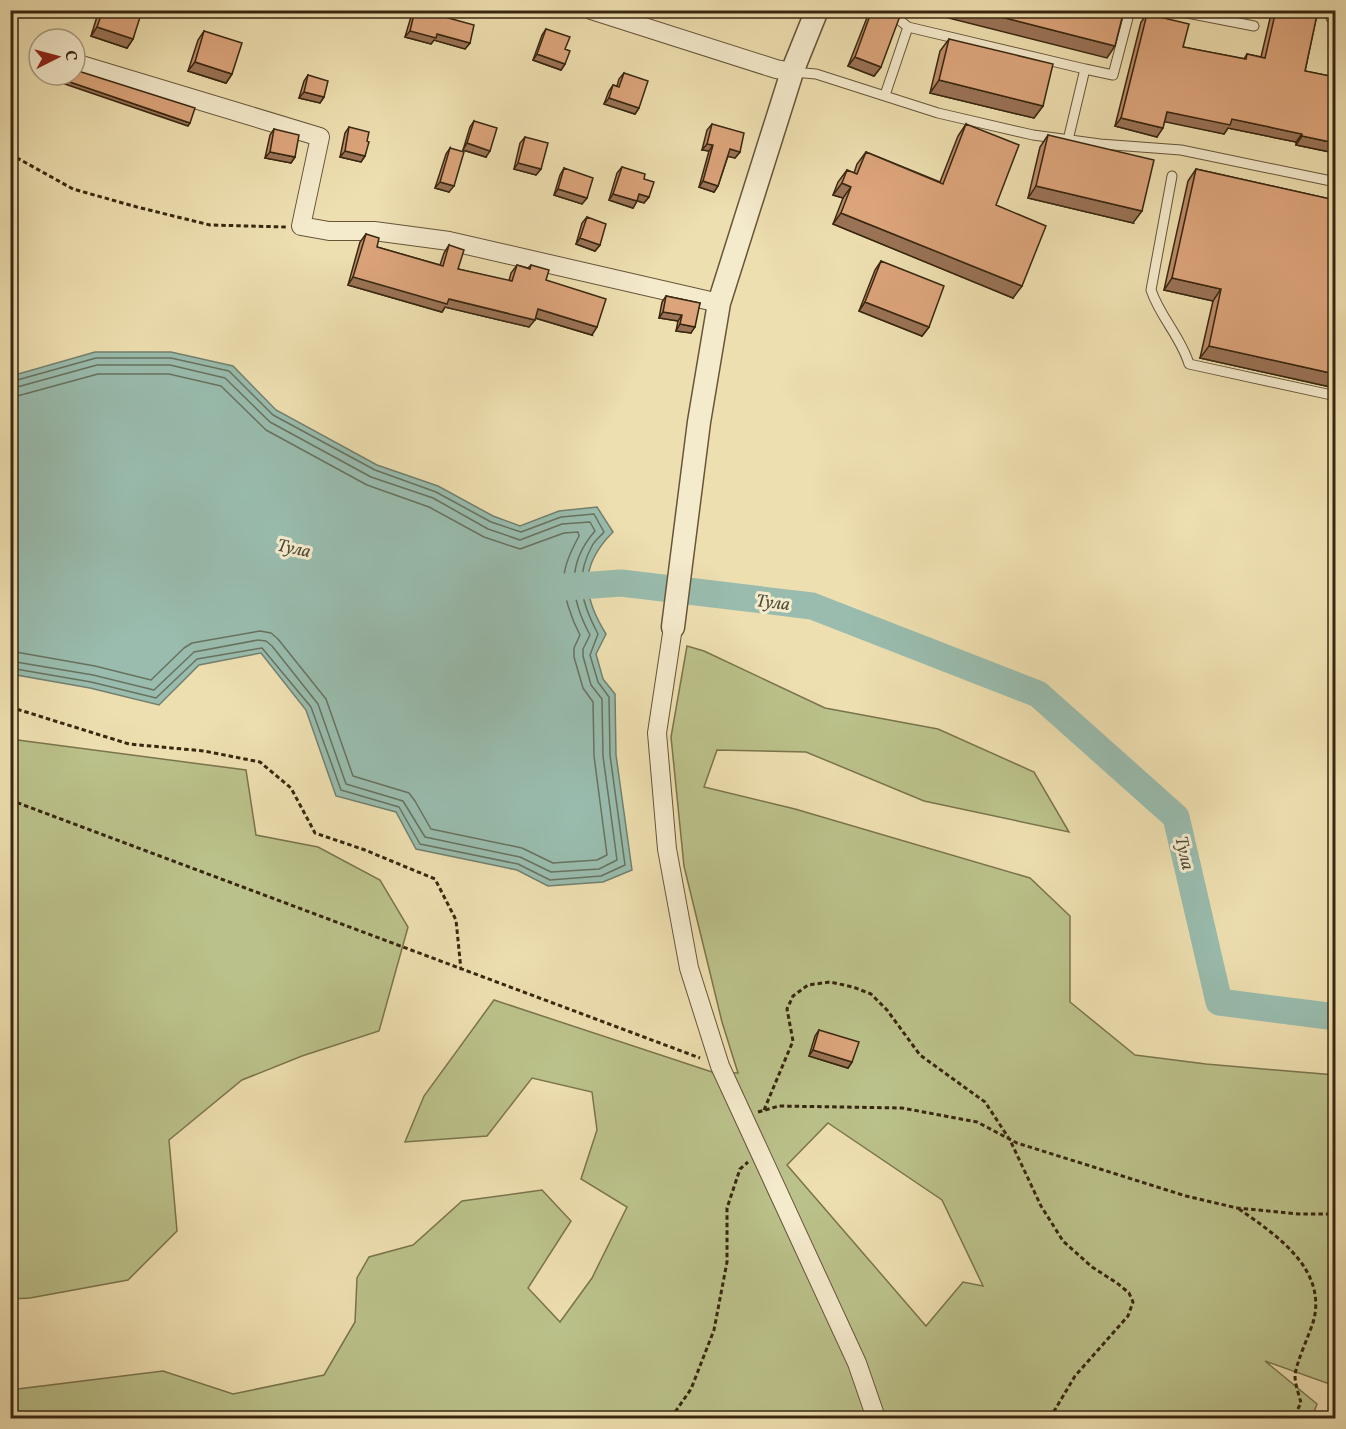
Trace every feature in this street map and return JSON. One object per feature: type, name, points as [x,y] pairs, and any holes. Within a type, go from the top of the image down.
[{"type":"street","points":[[591,10],[624,16],[776,69],[792,72]]},
{"type":"street","points":[[817,10],[792,72],[719,303],[699,422],[687,525],[657,733],[666,849],[689,968],[720,1066],[857,1363],[876,1419]]},
{"type":"street","points":[[87,67],[320,137],[301,226],[329,231],[374,231],[449,241],[719,303]]},
{"type":"lane","points":[[888,10],[908,27],[1113,75],[1130,10]]},
{"type":"lane","points":[[1172,10],[1254,26]]},
{"type":"lane","points":[[885,95],[908,27]]},
{"type":"lane","points":[[1068,140],[1085,69]]},
{"type":"lane","points":[[792,72],[816,74],[938,112],[1033,135],[1100,144],[1181,150],[1335,182]]},
{"type":"lane","points":[[1172,176],[1151,290],[1154,300],[1184,348],[1189,364],[1335,396]]},
{"type":"path","points":[[10,154],[73,189],[210,225],[301,226]]},
{"type":"path","points":[[10,707],[129,744],[204,751],[260,762],[291,788],[315,833],[365,850],[435,879],[456,920],[461,970]]},
{"type":"path","points":[[10,800],[720,1066]]},
{"type":"path","points":[[764,1110],[793,1041],[787,1009],[793,996],[808,985],[830,982],[871,994],[887,1010],[920,1055],[985,1102],[1010,1140],[1041,1206],[1063,1241],[1092,1267],[1117,1282],[1129,1293],[1133,1302],[1128,1316],[1075,1376],[1050,1419]]},
{"type":"path","points":[[743,1116],[779,1106],[902,1108],[976,1122],[1010,1140],[1069,1161],[1186,1196],[1237,1208],[1299,1214],[1335,1214]]},
{"type":"path","points":[[671,1419],[691,1389],[714,1330],[727,1262],[727,1208],[740,1169],[759,1153]]},
{"type":"path","points":[[1237,1208],[1292,1248],[1306,1271],[1316,1295],[1314,1317],[1295,1376],[1301,1403],[1293,1419]]},
{"type":"green space","points":[[687,646],[704,651],[825,708],[938,729],[1034,772],[1069,832],[924,801],[806,752],[717,750],[704,787],[795,809],[1030,878],[1070,916],[1070,1002],[1135,1055],[1206,1064],[1335,1075],[1335,1386],[1265,1361],[1317,1404],[1312,1418],[11,1418],[10,1390],[163,1371],[233,1394],[324,1375],[355,1322],[357,1278],[369,1257],[413,1245],[462,1201],[542,1190],[571,1221],[528,1288],[560,1322],[592,1278],[627,1207],[581,1179],[597,1130],[592,1092],[532,1078],[487,1136],[405,1142],[424,1096],[494,1000],[712,1072],[738,1073],[722,1022],[684,866],[671,737]],"holes":[[[828,1123],[942,1200],[983,1286],[963,1282],[926,1326],[787,1165]]]},
{"type":"green space","points":[[10,739],[246,770],[256,835],[318,847],[380,880],[408,927],[379,1031],[302,1056],[242,1080],[169,1140],[177,1231],[128,1280],[30,1298],[11,1299]]},
{"type":"water","points":[[95,352],[171,352],[233,366],[276,410],[377,465],[438,486],[493,516],[520,526],[559,511],[597,507],[613,532],[594,557],[588,581],[589,594],[592,606],[606,634],[596,654],[603,679],[615,694],[616,755],[632,870],[603,882],[548,886],[517,870],[416,849],[396,812],[336,796],[306,710],[261,653],[199,665],[159,705],[90,688],[11,674],[11,376]]},
{"type":"building","points":[[103,10],[142,11],[133,39],[97,27]]},
{"type":"building","points":[[415,10],[441,10],[443,11],[441,16],[474,25],[470,43],[437,34],[436,38],[410,31]]},
{"type":"building","points":[[872,10],[887,10],[900,16],[881,67],[855,57]]},
{"type":"building","points":[[974,10],[1124,10],[1115,46]]},
{"type":"building","points":[[1276,10],[1318,10],[1305,71],[1335,77],[1335,143],[1232,119],[1230,125],[1167,112],[1163,128],[1121,118],[1147,14],[1189,24],[1183,47],[1246,59],[1247,54],[1265,58]]},
{"type":"building","points":[[546,29],[570,37],[565,49],[570,51],[565,64],[537,54]]},
{"type":"building","points":[[204,31],[242,43],[232,74],[195,62]]},
{"type":"building","points":[[949,39],[1053,64],[1043,106],[939,80]]},
{"type":"building","points":[[624,73],[648,81],[639,108],[609,98],[613,85],[619,87]]},
{"type":"building","points":[[87,74],[195,108],[190,123],[85,87],[87,87]]},
{"type":"building","points":[[308,75],[328,81],[324,97],[304,92]]},
{"type":"building","points":[[474,121],[497,128],[490,151],[467,143]]},
{"type":"building","points":[[712,124],[744,133],[740,152],[730,149],[718,186],[703,181],[713,145],[707,144]]},
{"type":"building","points":[[966,124],[1019,145],[996,205],[1046,226],[1022,286],[841,213],[851,187],[842,183],[847,170],[857,174],[866,152],[943,184]]},
{"type":"building","points":[[349,127],[369,132],[365,156],[345,151]]},
{"type":"building","points":[[274,129],[299,135],[295,157],[270,152]]},
{"type":"building","points":[[1048,135],[1154,160],[1142,211],[1036,186]]},
{"type":"building","points":[[525,137],[548,143],[541,169],[518,163]]},
{"type":"building","points":[[450,148],[464,152],[454,186],[440,182]]},
{"type":"building","points":[[622,167],[645,174],[644,179],[654,182],[649,197],[639,194],[637,201],[613,194]]},
{"type":"building","points":[[564,168],[593,178],[587,198],[558,189]]},
{"type":"building","points":[[1196,169],[1335,200],[1335,374],[1209,346],[1221,289],[1172,278]]},
{"type":"building","points":[[587,217],[606,224],[600,245],[580,238]]},
{"type":"building","points":[[366,234],[379,238],[377,247],[443,266],[449,245],[464,250],[458,269],[512,281],[517,265],[530,269],[531,265],[549,270],[546,280],[606,299],[597,327],[538,309],[535,320],[449,299],[447,304],[353,277]]},
{"type":"building","points":[[881,261],[944,286],[929,327],[865,302]]},
{"type":"building","points":[[666,296],[700,303],[695,327],[680,324],[682,315],[663,312]]},
{"type":"building","points":[[819,1030],[859,1042],[852,1062],[813,1050]]},
{"type":"waterway","name":"Тула","points":[[551,588],[621,583],[812,606],[1038,694],[1176,817],[1219,1002],[1336,1017]]}]
